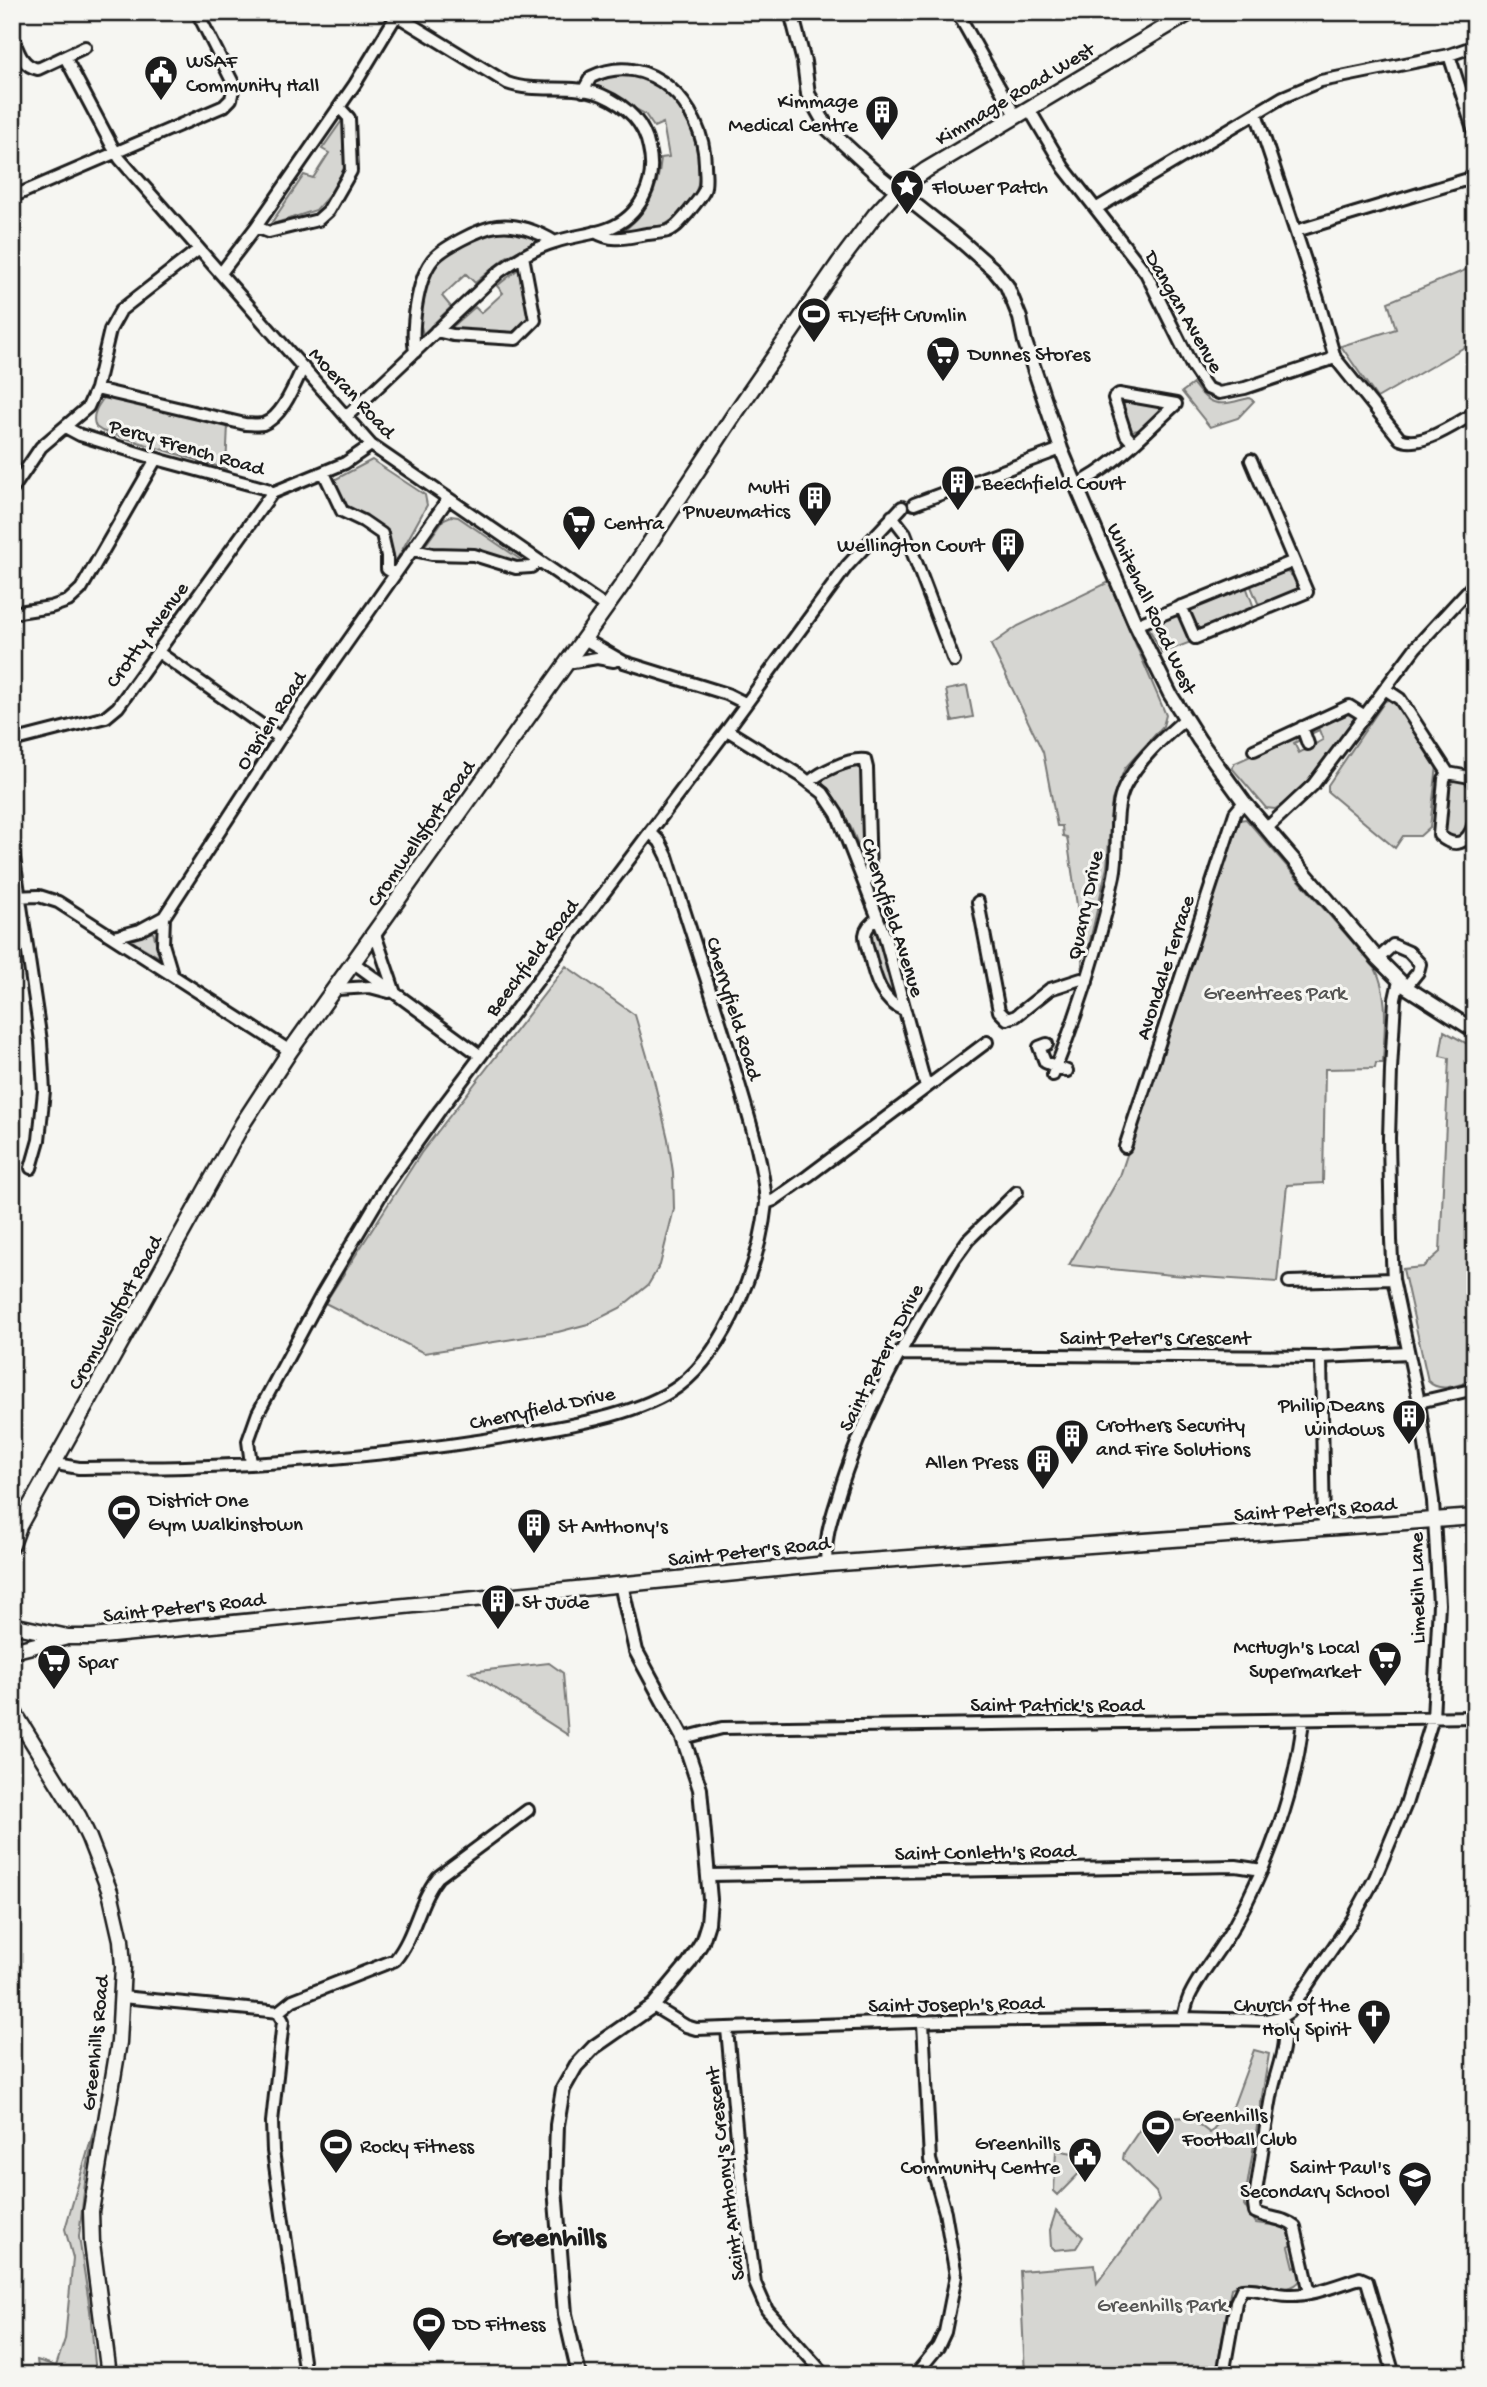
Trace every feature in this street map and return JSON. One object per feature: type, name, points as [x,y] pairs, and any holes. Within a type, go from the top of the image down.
[{"type":"main road","name":"Kimmage Road West","points":[[897,191],[926,170],[1191,12]]},
{"type":"main road","name":"Cromwellsfort Road","points":[[12,1545],[16,1530],[243,1123],[290,1051],[337,989],[584,639],[839,263],[874,215],[897,191]]},
{"type":"main road","name":"Saint Peter's Road","points":[[12,1651],[68,1637],[827,1564],[1475,1517]]},
{"type":"main road","name":"Saint Peter's Road","points":[[12,1625],[68,1637]]},
{"type":"main road","name":"Greenhills Road","points":[[12,1709],[79,1817],[110,1892],[121,1940],[123,1967],[119,2042],[91,2211],[92,2243],[109,2375]]},
{"type":"main road","name":"Greenhills Road","points":[[12,1722],[27,1737]]},
{"type":"street","points":[[12,197],[224,106],[231,99],[234,85],[197,12]]},
{"type":"street","name":"Whitehall Road West","points":[[792,12],[808,93],[828,129],[897,191],[960,240],[994,270],[1007,286],[1020,318],[1025,342],[1061,449],[1136,625],[1185,719],[1244,802],[1378,960],[1402,984],[1475,1031]]},
{"type":"street","name":"Dangan Avenue","points":[[957,12],[1022,113],[1146,273],[1192,366],[1207,388],[1219,393],[1245,388],[1335,358]]},
{"type":"street","points":[[220,273],[256,227],[339,107],[395,14],[507,83],[523,89],[599,94],[618,104],[640,122],[647,135],[652,173],[646,196],[632,213],[609,228],[555,242],[523,256],[499,272],[346,417]]},
{"type":"street","points":[[12,36],[23,62],[37,69],[85,47]]},
{"type":"street","points":[[1097,208],[1302,87],[1450,55],[1475,46]]},
{"type":"street","points":[[1450,55],[1475,135]]},
{"type":"street","name":"Moeran Road","points":[[65,57],[116,153],[371,444],[606,607]]},
{"type":"street","points":[[583,91],[591,76],[619,67],[634,70],[673,88],[692,117],[703,143],[705,159],[705,189],[685,216],[668,231],[612,240],[596,232]]},
{"type":"street","points":[[256,227],[268,232],[318,220],[328,211],[351,172],[349,118],[339,107]]},
{"type":"street","points":[[1256,113],[1297,231],[1335,358],[1400,439],[1406,442],[1432,436],[1475,413]]},
{"type":"street","points":[[1297,231],[1475,177]]},
{"type":"street","points":[[415,352],[420,286],[429,264],[436,256],[449,246],[498,225],[525,229],[555,242]]},
{"type":"street","points":[[12,490],[41,447],[88,407],[96,389],[110,330],[121,310],[199,249]]},
{"type":"street","points":[[436,331],[453,335],[516,339],[535,320],[523,256]]},
{"type":"street","points":[[96,389],[260,425],[269,421],[284,405],[303,367]]},
{"type":"street","points":[[1076,485],[1092,477],[1133,443],[1175,404],[1119,394],[1114,398],[1126,435],[1133,443]]},
{"type":"street","name":"Percy French Road","points":[[65,428],[156,459],[267,489],[272,494],[345,463],[371,444]]},
{"type":"street","name":"Beechfield Road","points":[[251,1464],[248,1441],[258,1413],[322,1294],[388,1183],[847,566],[892,516],[908,505],[1061,449]]},
{"type":"street","points":[[12,612],[51,607],[68,601],[81,589],[156,459]]},
{"type":"street","points":[[1181,606],[1195,638],[1307,592],[1251,460]]},
{"type":"street","points":[[324,472],[342,511],[382,534],[387,569],[394,574]]},
{"type":"street","name":"Crotty Avenue","points":[[12,741],[106,717],[118,706],[272,494]]},
{"type":"street","name":"O'Brien Road","points":[[164,917],[279,738],[448,499]]},
{"type":"street","points":[[892,516],[905,533],[954,661]]},
{"type":"street","points":[[412,550],[432,554],[474,555],[516,568],[531,567],[539,561]]},
{"type":"street","points":[[1136,625],[1292,562]]},
{"type":"street","points":[[1267,828],[1313,785],[1416,647],[1475,583]]},
{"type":"street","points":[[584,639],[624,662]]},
{"type":"street","points":[[158,652],[279,738]]},
{"type":"street","points":[[566,663],[597,658],[624,662],[727,694],[745,703]]},
{"type":"street","points":[[1385,689],[1400,699],[1448,772],[1470,777],[1475,784]]},
{"type":"street","points":[[1254,750],[1349,706],[1365,716]]},
{"type":"street","name":"Quarry Drive","points":[[1047,1044],[1039,1048],[1045,1062],[1059,1071],[1087,982],[1115,872],[1123,789],[1139,763],[1162,738],[1185,719]]},
{"type":"street","points":[[1302,727],[1308,744]]},
{"type":"street","name":"Cherryfield Avenue","points":[[727,730],[808,782],[822,793],[837,814],[878,918],[926,1087]]},
{"type":"street","points":[[808,782],[845,764],[859,759],[865,760],[870,875],[865,884]]},
{"type":"street","points":[[1448,772],[1444,779],[1439,835],[1446,841],[1462,842],[1473,831],[1475,817]]},
{"type":"street","name":"Avondale Terrace","points":[[1125,1147],[1235,813],[1244,802]]},
{"type":"street","name":"Cherryfield Road","points":[[650,832],[667,856],[709,984],[753,1134],[765,1185],[766,1203]]},
{"type":"street","points":[[12,845],[15,896],[41,1041],[44,1091],[39,1140],[31,1168]]},
{"type":"street","points":[[15,896],[39,896],[58,902],[290,1051]]},
{"type":"street","points":[[978,902],[999,1011],[1007,1019],[1016,1016],[1051,989],[1080,979],[1087,982]]},
{"type":"street","points":[[114,937],[140,930],[164,917]]},
{"type":"street","points":[[164,917],[163,944],[172,975]]},
{"type":"street","points":[[878,918],[869,925],[865,937],[875,978],[885,997],[904,1010]]},
{"type":"street","points":[[375,934],[395,993]]},
{"type":"street","name":"Limekiln Lane","points":[[1281,2017],[1289,2012],[1347,1926],[1375,1878],[1406,1804],[1433,1718],[1439,1604],[1434,1521],[1419,1402],[1393,1279],[1389,1138],[1394,1026],[1402,984],[1418,972],[1420,964],[1409,952],[1393,945],[1378,960]]},
{"type":"street","points":[[355,963],[481,1056]]},
{"type":"street","points":[[337,989],[370,987],[395,993]]},
{"type":"street","points":[[766,1203],[808,1176],[987,1042]]},
{"type":"street","name":"Saint Peter's Drive","points":[[827,1564],[826,1537],[865,1420],[955,1258],[968,1240],[1017,1192]]},
{"type":"street","name":"Cherryfield Drive","points":[[55,1461],[79,1468],[251,1464],[494,1439],[564,1426],[629,1409],[659,1398],[680,1385],[713,1347],[733,1314],[751,1275],[766,1203]]},
{"type":"street","points":[[1289,1282],[1393,1279]]},
{"type":"street","name":"Saint Peter's Crescent","points":[[901,1354],[1321,1357],[1408,1353]]},
{"type":"street","points":[[1321,1357],[1324,1528]]},
{"type":"street","points":[[1419,1402],[1475,1389]]},
{"type":"street","points":[[579,2375],[565,2314],[555,2188],[557,2125],[563,2089],[576,2066],[594,2047],[653,2006],[689,1963],[702,1942],[708,1923],[710,1899],[700,1789],[683,1738],[636,1651],[621,1584]]},
{"type":"street","name":"Saint Patrick's Road","points":[[683,1738],[722,1728],[1475,1717]]},
{"type":"street","points":[[1183,2018],[1190,1994],[1234,1925],[1262,1870],[1288,1793],[1303,1720]]},
{"type":"street","points":[[122,1997],[278,2012],[293,2000],[395,1960],[403,1951],[428,1889],[438,1877],[528,1810]]},
{"type":"street","name":"Saint Conleth's Road","points":[[709,1875],[1236,1866],[1262,1870]]},
{"type":"street","name":"Saint Joseph's Road","points":[[653,2006],[696,2029],[923,2022],[1183,2018],[1266,2020],[1281,2017]]},
{"type":"street","points":[[278,2012],[283,2021],[272,2122],[273,2151],[305,2375]]},
{"type":"street","points":[[1281,2017],[1284,2033],[1283,2055],[1273,2088],[1254,2205],[1255,2212],[1288,2221],[1295,2227],[1310,2293]]},
{"type":"street","points":[[915,2375],[945,2332],[956,2276],[945,2213],[930,2160],[923,2022]]},
{"type":"street","name":"Saint Anthony's Crescent","points":[[727,2029],[741,2181],[755,2283],[767,2310],[825,2375]]},
{"type":"street","points":[[1223,2375],[1236,2302],[1242,2290],[1249,2288],[1288,2295],[1310,2293],[1360,2278],[1367,2281],[1394,2375]]},
{"type":"green space","points":[[611,73],[643,78],[665,88],[678,102],[694,139],[699,180],[694,195],[672,220],[647,231],[619,234],[644,210],[654,192],[661,158],[669,157],[663,123],[654,127],[645,114],[591,83]]},
{"type":"green space","points":[[343,119],[344,168],[332,192],[316,210],[270,225],[304,175],[313,178],[329,153],[322,149]]},
{"type":"green space","points":[[511,230],[538,236],[538,241],[506,257],[475,283],[466,274],[442,296],[451,307],[423,334],[420,314],[424,286],[439,260],[465,243]]},
{"type":"green space","points":[[522,266],[532,316],[523,331],[506,335],[450,329],[475,307],[481,313],[503,293],[497,286]]},
{"type":"green space","points":[[1475,266],[1475,341],[1377,398],[1341,346],[1396,329],[1388,302]]},
{"type":"green space","points":[[1193,384],[1205,398],[1217,403],[1249,398],[1254,401],[1238,418],[1210,427],[1182,392]]},
{"type":"green space","points":[[106,395],[228,424],[226,469],[102,431],[96,427],[94,418]]},
{"type":"green space","points":[[1125,399],[1160,406],[1160,414],[1140,430],[1132,431],[1123,405]]},
{"type":"green space","points":[[372,460],[425,495],[427,505],[396,561],[381,527],[348,511],[334,480]]},
{"type":"green space","points":[[458,517],[527,564],[474,551],[424,547],[444,519]]},
{"type":"green space","points":[[1287,572],[1295,578],[1299,585],[1298,591],[1263,605],[1258,603],[1250,584]]},
{"type":"green space","points":[[1109,582],[1166,715],[1163,726],[1125,768],[1112,800],[1107,867],[1083,971],[1067,837],[1063,836],[1062,826],[1057,826],[1043,752],[991,645],[1018,626]]},
{"type":"green space","points":[[1246,586],[1253,605],[1252,610],[1199,632],[1188,608]]},
{"type":"green space","points":[[1179,612],[1191,642],[1162,653],[1147,625]]},
{"type":"green space","points":[[967,686],[973,717],[952,721],[946,690]]},
{"type":"green space","points":[[1393,698],[1437,765],[1430,827],[1420,836],[1403,836],[1395,848],[1328,792],[1328,785],[1385,701]]},
{"type":"green space","points":[[1346,713],[1354,717],[1354,723],[1320,769],[1275,809],[1266,808],[1232,768],[1235,763],[1295,736],[1300,740],[1294,743],[1299,753],[1323,740],[1319,730],[1313,733],[1313,728]]},
{"type":"green space","points":[[857,766],[864,775],[866,863],[842,809],[821,782],[826,776]]},
{"type":"green space","points":[[1457,779],[1472,785],[1474,796],[1469,829],[1457,839],[1449,838],[1444,833],[1446,795],[1453,781]]},
{"type":"green space","name":"Greentrees Park","points":[[1246,819],[1375,968],[1384,1002],[1383,1063],[1376,1063],[1375,1068],[1325,1069],[1323,1183],[1287,1185],[1277,1282],[1069,1265],[1120,1176],[1235,827],[1239,820]]},
{"type":"green space","points":[[875,927],[896,1000],[892,999],[888,992],[873,957],[871,931]]},
{"type":"green space","points":[[153,932],[161,958],[130,940]]},
{"type":"green space","points":[[566,966],[635,1015],[653,1076],[668,1139],[673,1172],[674,1209],[660,1265],[648,1285],[620,1308],[588,1324],[558,1332],[424,1353],[325,1303],[421,1153]]},
{"type":"green space","points":[[1444,1031],[1475,1048],[1475,1380],[1457,1386],[1438,1387],[1428,1381],[1403,1269],[1423,1267],[1440,1252],[1449,1058],[1440,1056]]},
{"type":"green space","points":[[549,1663],[563,1673],[568,1735],[470,1672]]},
{"type":"green space","name":"Greenhills Park","points":[[1254,2050],[1269,2054],[1244,2205],[1256,2223],[1288,2230],[1294,2267],[1297,2266],[1301,2279],[1292,2287],[1286,2288],[1253,2282],[1231,2288],[1216,2375],[1025,2375],[1020,2271],[1095,2265],[1097,2283],[1159,2200],[1156,2192],[1123,2159],[1124,2153],[1147,2119],[1189,2117],[1210,2133],[1234,2104]]},
{"type":"green space","points":[[96,2123],[86,2174],[79,2237],[96,2375],[39,2375],[37,2360],[56,2366],[65,2339],[73,2258],[65,2229]]},
{"type":"green space","points":[[1056,2150],[1095,2157],[1058,2195],[1054,2191]]},
{"type":"green space","points":[[1056,2211],[1083,2237],[1076,2248],[1054,2250],[1051,2247],[1050,2230]]},
{"type":"place","name":"WSAF Community Hall","points":[[161,102]]},
{"type":"place","name":"Kimmage Medical Centre","points":[[882,142]]},
{"type":"place","name":"Flower Patch","points":[[907,216]]},
{"type":"place","name":"FLYEfit Crumlin","points":[[814,344]]},
{"type":"place","name":"Dunnes Stores","points":[[943,383]]},
{"type":"place","name":"Beechfield Court","points":[[958,512]]},
{"type":"place","name":"Multi Pnueumatics","points":[[815,528]]},
{"type":"place","name":"Centra","points":[[579,552]]},
{"type":"place","name":"Wellington Court","points":[[1008,574]]},
{"type":"place","name":"Philip Deans Windows","points":[[1409,1446]]},
{"type":"place","name":"Crothers Security and Fire Solutions","points":[[1072,1466]]},
{"type":"place","name":"Allen Press","points":[[1043,1491]]},
{"type":"place","name":"District One Gym Walkinstown","points":[[124,1541]]},
{"type":"place","name":"St Anthony's","points":[[534,1555]]},
{"type":"place","name":"St Jude","points":[[498,1631]]},
{"type":"place","name":"McHugh's Local Supermarket","points":[[1385,1688]]},
{"type":"place","name":"Spar","points":[[54,1691]]},
{"type":"place","name":"Church of the Holy Spirit","points":[[1374,2046]]},
{"type":"place","name":"Greenhills Football Club","points":[[1158,2156]]},
{"type":"place","name":"Rocky Fitness","points":[[336,2175]]},
{"type":"place","name":"Greenhills Community Centre","points":[[1085,2184]]},
{"type":"place","name":"Saint Paul's Secondary School","points":[[1415,2208]]},
{"type":"place","name":"DD Fitness","points":[[429,2353]]},
{"type":"district","name":"Greenhills","points":[[549,2235]]}]
